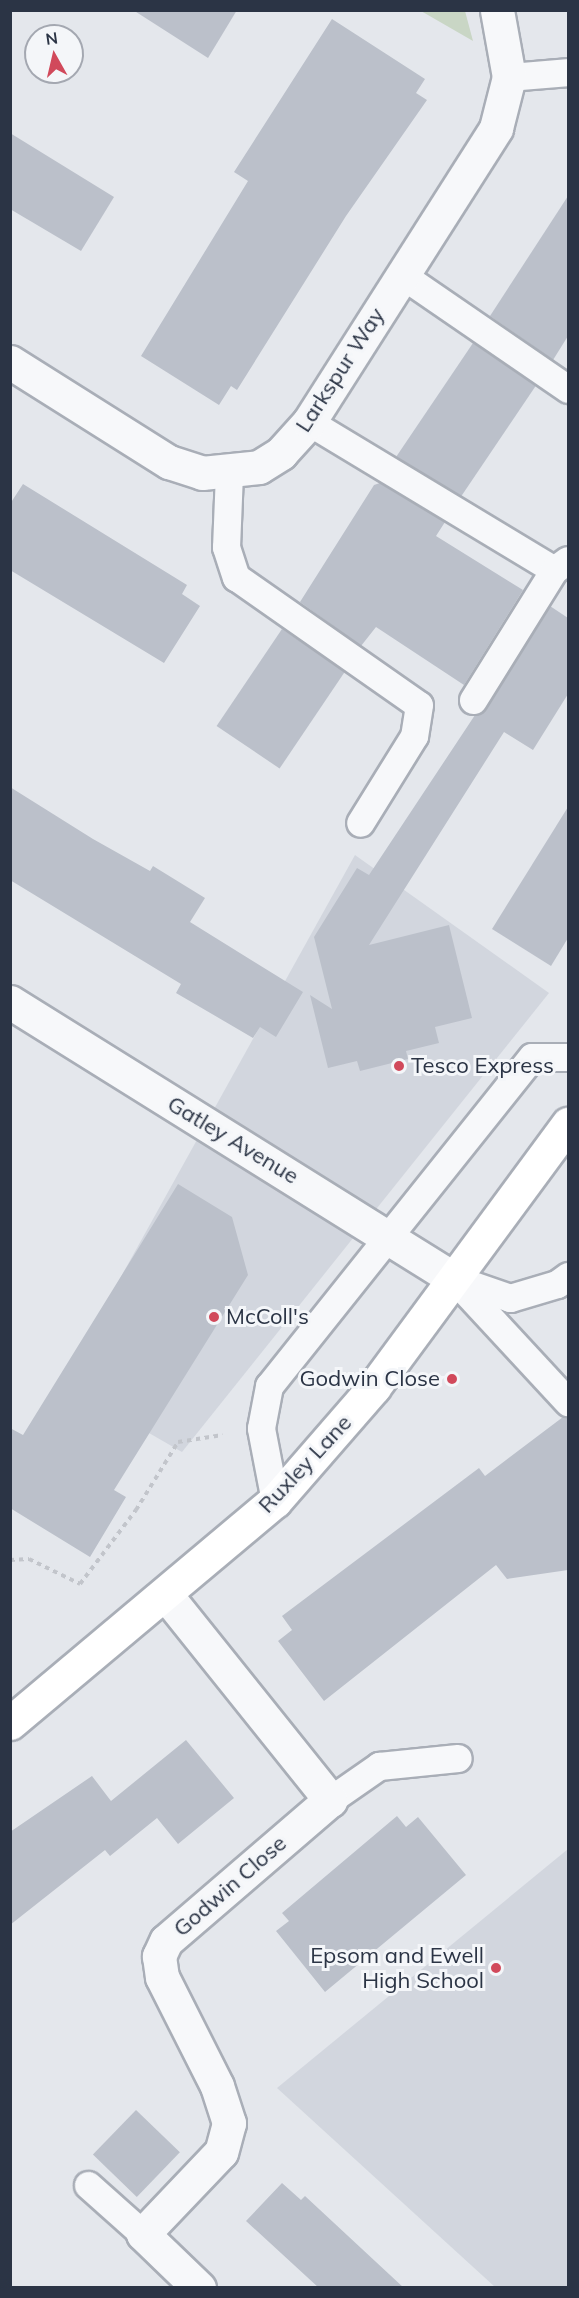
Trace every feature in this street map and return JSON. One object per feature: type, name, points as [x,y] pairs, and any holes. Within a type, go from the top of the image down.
[{"type":"main road","name":"Ruxley Lane","points":[[10,1724],[275,1501],[374,1388],[568,1124]]},
{"type":"street","name":"Larkspur Way","points":[[10,362],[169,462],[202,473],[229,473],[259,467],[281,453],[309,422],[496,128],[509,76],[497,10]]},
{"type":"street","name":"Gatley Avenue","points":[[10,1002],[388,1234],[454,1279]]},
{"type":"street","points":[[166,1595],[330,1800]]},
{"type":"street","name":"Godwin Close","points":[[143,2234],[221,2152],[229,2123],[217,2086],[162,1977],[159,1956],[166,1941],[330,1800]]},
{"type":"street","points":[[143,2234],[198,2288]]},
{"type":"lane","points":[[509,76],[568,72]]},
{"type":"lane","points":[[402,274],[568,389]]},
{"type":"lane","points":[[309,422],[561,565],[473,700]]},
{"type":"lane","points":[[229,473],[226,547],[236,577],[418,705],[420,717],[414,736],[360,823]]},
{"type":"lane","points":[[275,1501],[261,1428],[269,1386],[388,1234],[532,1057],[568,1057]]},
{"type":"lane","points":[[454,1279],[510,1298],[557,1284],[568,1276]]},
{"type":"lane","points":[[454,1279],[537,1364],[568,1402]]},
{"type":"lane","points":[[330,1800],[379,1766],[458,1758]]},
{"type":"lane","points":[[88,2185],[143,2234]]},
{"type":"path","points":[[10,1560],[29,1559],[80,1584],[136,1510],[178,1442],[261,1428]]},
{"type":"shaded area","points":[[355,855],[549,993],[182,1452],[62,1383]]},
{"type":"shaded area","name":"Epsom and Ewell High School","points":[[568,1849],[568,2287],[495,2287],[277,2088]]},
{"type":"green space","points":[[421,11],[465,11],[473,41]]},
{"type":"building","points":[[133,10],[237,10],[208,58]]},
{"type":"building","points":[[332,19],[425,79],[416,93],[427,100],[346,216],[237,390],[231,386],[219,405],[141,356],[248,181],[234,172]]},
{"type":"building","points":[[10,133],[114,197],[81,251],[10,209]]},
{"type":"building","points":[[568,196],[568,336],[553,360],[490,316]]},
{"type":"building","points":[[473,343],[536,385],[459,499],[396,457]]},
{"type":"building","points":[[380,483],[445,522],[436,536],[523,590],[464,685],[376,627],[361,646],[300,602],[374,485]]},
{"type":"building","points":[[23,484],[187,585],[182,594],[200,606],[164,663],[10,570],[10,504]]},
{"type":"building","points":[[550,606],[568,618],[568,694],[533,750],[504,732],[369,945],[449,925],[472,1018],[435,1027],[439,1043],[406,1051],[408,1059],[360,1071],[357,1061],[328,1068],[310,995],[332,1009],[314,937],[357,868],[369,875],[475,715],[486,708]]},
{"type":"building","points":[[282,629],[345,671],[280,768],[217,726]]},
{"type":"building","points":[[10,787],[93,839],[150,871],[153,866],[205,898],[190,922],[303,992],[276,1037],[260,1027],[253,1038],[176,993],[181,984],[10,880]]},
{"type":"building","points":[[568,807],[568,938],[551,966],[492,929]]},
{"type":"building","points":[[178,1184],[232,1217],[248,1275],[114,1490],[126,1497],[90,1557],[10,1508],[10,1428],[23,1435]]},
{"type":"building","points":[[563,1417],[568,1417],[568,1570],[507,1579],[496,1565],[324,1701],[278,1641],[292,1630],[282,1616],[479,1468],[485,1476]]},
{"type":"building","points":[[186,1740],[234,1798],[178,1844],[157,1818],[110,1856],[105,1850],[10,1925],[10,1832],[92,1776],[111,1801]]},
{"type":"building","points":[[397,1816],[406,1827],[418,1817],[466,1875],[325,1992],[276,1931],[289,1921],[282,1913]]},
{"type":"building","points":[[136,2110],[180,2152],[137,2197],[93,2155]]},
{"type":"building","points":[[282,2183],[301,2200],[305,2196],[404,2288],[319,2288],[246,2221]]},
{"type":"place","name":"Tesco Express","points":[[399,1066]]},
{"type":"place","name":"McColl's","points":[[214,1317]]},
{"type":"place","name":"Godwin Close","points":[[452,1379]]},
{"type":"place","name":"Epsom and Ewell High School","points":[[496,1968]]}]
